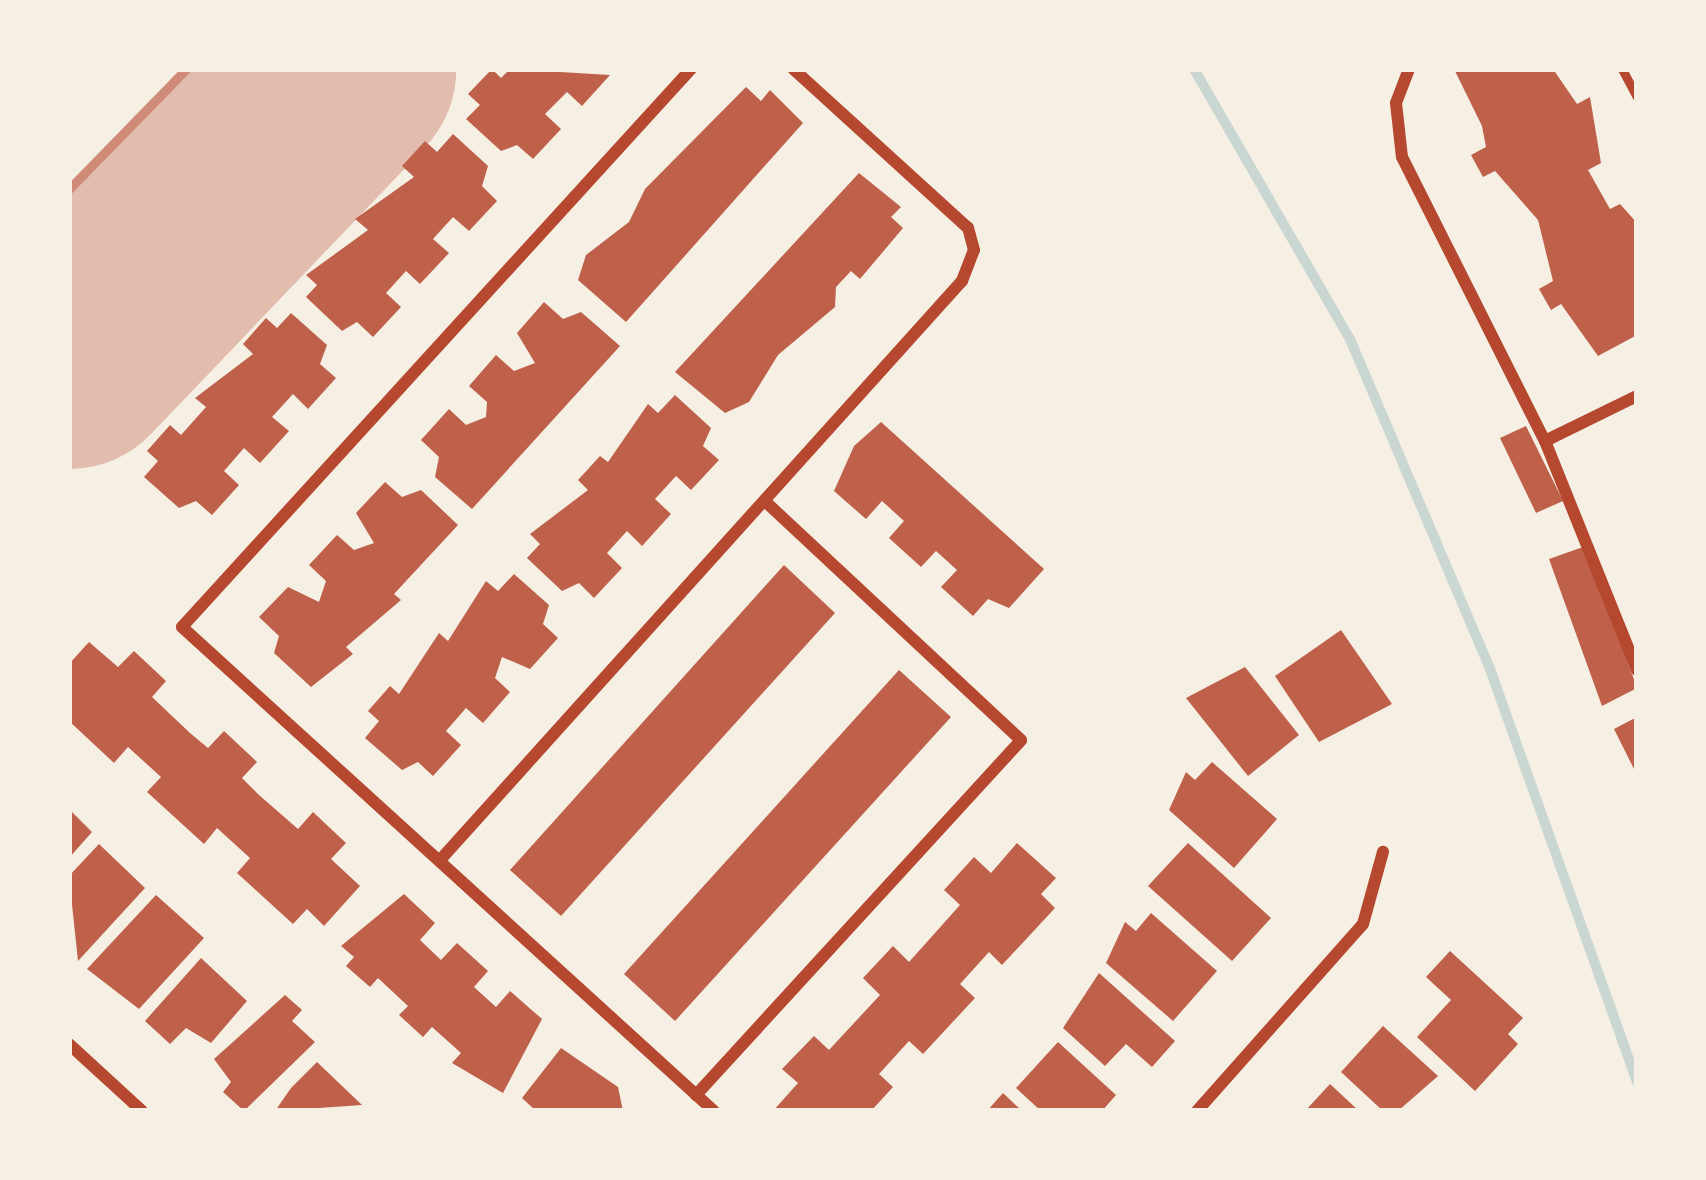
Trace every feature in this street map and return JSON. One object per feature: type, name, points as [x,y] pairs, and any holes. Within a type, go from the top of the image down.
[{"type":"street","points":[[691,69],[182,627],[714,1111]]},
{"type":"street","points":[[441,859],[769,505],[962,281],[974,250],[968,228],[794,69]]},
{"type":"street","points":[[1409,69],[1396,103],[1402,157],[1545,441],[1637,670]]},
{"type":"street","points":[[1545,441],[1637,396]]},
{"type":"street","points":[[696,1095],[1021,740],[769,505]]},
{"type":"street","points":[[1197,1111],[1363,924],[1383,852]]},
{"type":"street","points":[[69,1044],[142,1111]]},
{"type":"lane","points":[[1622,69],[1637,97]]},
{"type":"building","points":[[492,69],[501,78],[510,69],[610,75],[582,106],[567,92],[545,114],[561,129],[533,159],[517,145],[501,151],[466,119],[480,105],[468,94]]},
{"type":"building","points":[[1454,69],[1553,69],[1577,104],[1590,97],[1601,163],[1588,170],[1610,209],[1620,204],[1637,223],[1637,335],[1598,356],[1561,304],[1551,310],[1539,289],[1553,281],[1538,220],[1495,171],[1483,177],[1471,155],[1486,147],[1482,126]]},
{"type":"building","points":[[746,87],[761,101],[770,90],[803,123],[626,322],[578,280],[586,255],[629,222],[645,189]]},
{"type":"building","points":[[453,134],[488,166],[482,186],[497,201],[469,231],[453,217],[433,239],[449,253],[420,284],[406,271],[386,293],[401,307],[373,337],[357,322],[342,331],[306,297],[317,285],[306,275],[368,230],[355,219],[414,177],[402,166],[425,141],[437,152]]},
{"type":"building","points":[[859,173],[901,207],[891,217],[903,228],[860,279],[851,271],[836,287],[835,307],[778,355],[749,402],[725,413],[675,372]]},
{"type":"building","points":[[544,302],[563,319],[581,312],[620,346],[472,509],[435,477],[439,457],[421,440],[449,409],[466,425],[486,417],[487,402],[469,386],[496,355],[514,371],[535,363],[517,333]]},
{"type":"building","points":[[291,313],[327,345],[320,364],[336,378],[308,409],[293,394],[272,417],[289,431],[260,463],[244,448],[224,471],[239,485],[212,515],[196,501],[179,508],[144,477],[158,461],[147,451],[170,425],[181,435],[206,407],[195,398],[253,354],[243,344],[266,318],[277,328]]},
{"type":"building","points":[[675,395],[711,428],[703,446],[719,460],[691,490],[676,476],[655,499],[671,514],[642,546],[627,531],[607,553],[622,568],[594,598],[579,583],[562,591],[527,558],[540,544],[530,534],[588,490],[578,480],[600,456],[608,462],[648,404],[658,413]]},
{"type":"building","points":[[881,422],[1044,569],[1009,608],[988,599],[973,616],[941,587],[957,570],[936,551],[921,567],[889,538],[904,521],[882,501],[866,519],[834,491],[854,446]]},
{"type":"building","points":[[1526,426],[1563,501],[1536,513],[1500,438]]},
{"type":"building","points":[[385,482],[402,497],[421,490],[458,525],[394,594],[401,600],[346,647],[353,654],[311,687],[274,653],[279,636],[259,617],[288,587],[319,602],[326,581],[309,565],[337,535],[354,550],[374,543],[356,513]]},
{"type":"building","points":[[1586,546],[1637,688],[1602,706],[1549,559]]},
{"type":"building","points":[[784,565],[835,613],[561,916],[510,870]]},
{"type":"building","points":[[514,574],[549,605],[543,624],[558,638],[530,669],[502,657],[495,678],[510,692],[483,723],[466,708],[446,731],[461,745],[433,776],[418,762],[402,770],[365,738],[379,721],[368,711],[390,686],[399,694],[439,633],[448,641],[486,581],[498,591]]},
{"type":"building","points":[[1341,630],[1392,704],[1319,742],[1275,676]]},
{"type":"building","points":[[89,642],[118,667],[134,651],[166,681],[152,697],[190,733],[208,748],[224,731],[257,762],[242,778],[259,795],[298,829],[313,812],[346,843],[331,859],[360,886],[324,926],[307,909],[293,924],[237,873],[250,858],[217,828],[204,844],[147,792],[161,777],[128,747],[114,763],[69,721],[69,664]]},
{"type":"building","points":[[1245,667],[1299,735],[1248,776],[1186,698]]},
{"type":"building","points":[[899,670],[951,717],[675,1021],[624,974]]},
{"type":"building","points":[[1637,717],[1637,775],[1614,729]]},
{"type":"building","points":[[1212,762],[1277,819],[1234,868],[1169,810],[1186,772],[1195,780]]},
{"type":"building","points":[[69,809],[92,832],[69,858]]},
{"type":"building","points":[[1017,843],[1056,878],[1041,894],[1055,908],[1002,965],[989,952],[960,984],[975,998],[923,1054],[909,1041],[879,1074],[893,1087],[871,1111],[773,1111],[798,1083],[782,1069],[814,1036],[829,1050],[880,995],[863,978],[893,946],[909,962],[960,905],[944,890],[974,857],[991,873]]},
{"type":"building","points":[[1188,843],[1271,918],[1232,961],[1148,886]]},
{"type":"building","points":[[99,844],[145,888],[78,961],[69,876]]},
{"type":"building","points":[[404,894],[435,923],[420,940],[441,960],[457,943],[488,971],[474,987],[496,1007],[510,991],[542,1019],[503,1093],[452,1063],[461,1053],[432,1027],[423,1037],[399,1015],[408,1006],[378,978],[370,987],[346,966],[354,957],[341,946]]},
{"type":"building","points":[[156,895],[204,938],[139,1009],[87,969]]},
{"type":"building","points":[[1151,913],[1217,971],[1173,1021],[1106,963],[1125,922],[1136,931]]},
{"type":"building","points":[[1450,951],[1523,1018],[1508,1034],[1518,1044],[1475,1091],[1417,1037],[1451,1000],[1426,977]]},
{"type":"building","points":[[201,958],[247,1001],[211,1043],[186,1028],[170,1044],[145,1021]]},
{"type":"building","points":[[1099,973],[1175,1041],[1152,1067],[1126,1044],[1105,1066],[1063,1028]]},
{"type":"building","points":[[285,995],[302,1010],[292,1021],[315,1042],[244,1111],[223,1092],[231,1082],[214,1059]]},
{"type":"building","points":[[1383,1026],[1438,1076],[1398,1111],[1383,1111],[1341,1072]]},
{"type":"building","points":[[1058,1042],[1116,1095],[1102,1111],[1041,1111],[1016,1088]]},
{"type":"building","points":[[561,1048],[618,1087],[623,1111],[536,1111],[522,1098]]},
{"type":"building","points":[[317,1062],[362,1105],[275,1111],[291,1088]]},
{"type":"building","points":[[1330,1084],[1359,1111],[1305,1111]]},
{"type":"building","points":[[1003,1093],[1022,1111],[987,1111]]},
{"type":"waterway","points":[[1194,69],[1350,339],[1490,669],[1637,1082]]},
{"type":"runway","points":[[69,356],[343,69]]},
{"type":"railway","points":[[69,189],[186,69]]}]
